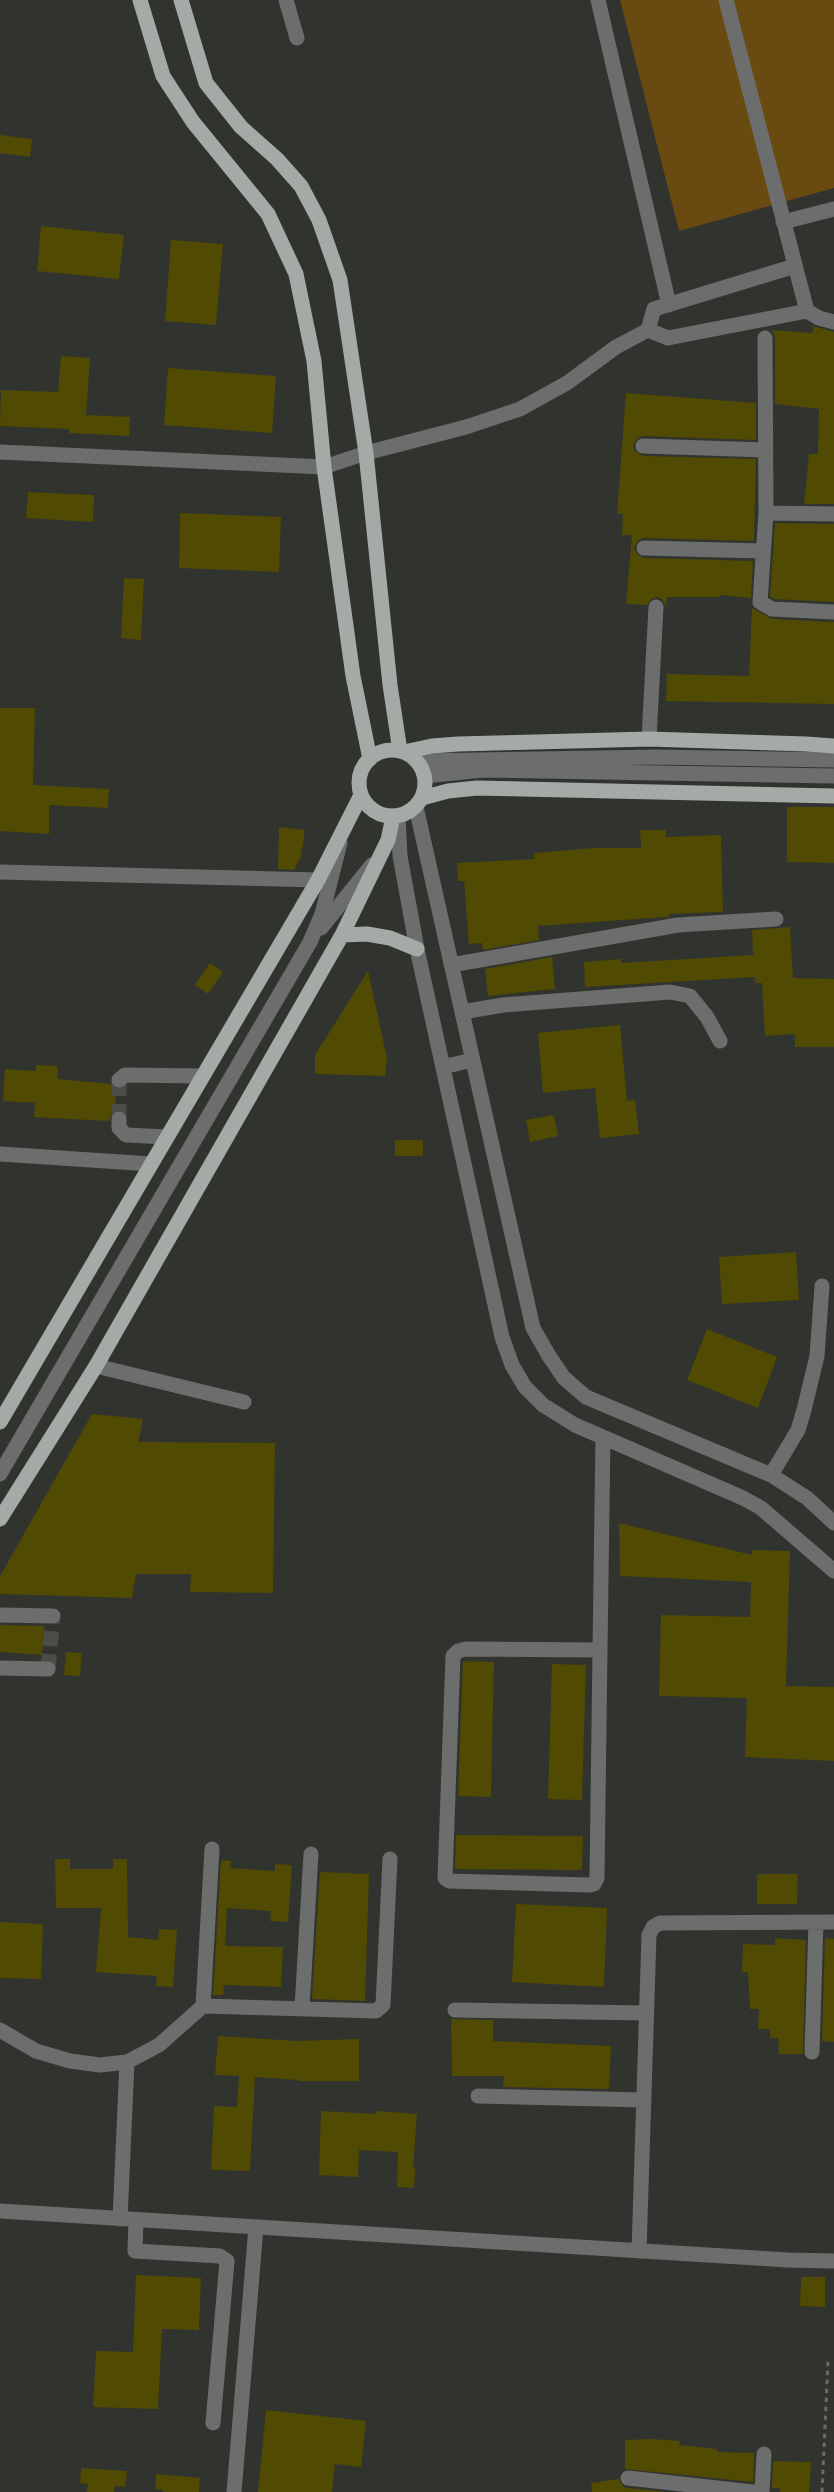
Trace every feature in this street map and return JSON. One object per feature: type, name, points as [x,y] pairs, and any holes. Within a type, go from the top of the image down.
[{"type":"main road","points":[[140,0],[163,76],[193,122],[268,214],[296,273],[314,361],[324,467],[353,676],[370,759]]},
{"type":"main road","points":[[181,0],[207,83],[242,127],[277,159],[301,186],[319,220],[340,280],[366,453],[389,673],[407,755],[425,776],[425,787],[419,802]]},
{"type":"main road","points":[[834,747],[806,744],[649,740],[432,746],[407,755],[383,751],[370,759],[361,773],[359,784],[361,795],[367,805],[375,812],[395,817],[407,813],[419,802],[448,791],[477,788],[834,796]]},
{"type":"main road","points":[[0,1422],[318,880],[361,795]]},
{"type":"main road","points":[[0,1519],[96,1366],[342,935],[388,840],[395,817]]},
{"type":"main road","points":[[342,935],[367,934],[390,938],[417,949]]},
{"type":"street","points":[[286,0],[297,38]]},
{"type":"street","points":[[598,0],[669,305]]},
{"type":"street","points":[[726,0],[807,311]]},
{"type":"street","points":[[783,222],[834,209]]},
{"type":"street","points":[[0,452],[324,467],[366,453],[466,427],[520,409],[567,383],[616,347],[648,330],[654,309],[795,266]]},
{"type":"street","points":[[648,330],[668,338],[807,311],[819,318],[834,322]]},
{"type":"street","points":[[765,338],[766,513],[760,602],[772,609],[834,612]]},
{"type":"street","points":[[643,446],[766,450]]},
{"type":"street","points":[[766,513],[834,514]]},
{"type":"street","points":[[644,548],[763,551]]},
{"type":"street","points":[[649,740],[656,607]]},
{"type":"street","points":[[407,755],[834,760]]},
{"type":"street","points":[[425,776],[483,770],[834,776]]},
{"type":"street","points":[[419,802],[451,965],[534,1328],[564,1378],[586,1397],[602,1406],[771,1476],[807,1498],[834,1523]]},
{"type":"street","points":[[395,817],[417,949],[502,1337],[512,1365],[525,1387],[543,1405],[575,1425],[761,1508],[834,1571]]},
{"type":"street","points":[[24,1482],[1,1472],[310,942],[322,914],[340,838]]},
{"type":"street","points":[[310,942],[382,852]]},
{"type":"street","points":[[0,872],[318,880]]},
{"type":"street","points":[[451,965],[659,927],[776,919]]},
{"type":"street","points":[[462,1012],[502,1005],[670,992],[690,996],[707,1017],[720,1041]]},
{"type":"street","points":[[443,1067],[472,1060]]},
{"type":"street","points":[[119,1080],[125,1075],[202,1076]]},
{"type":"street","points":[[118,1119],[119,1128],[126,1135],[166,1137]]},
{"type":"street","points":[[0,1154],[151,1164]]},
{"type":"street","points":[[771,1476],[798,1430],[804,1410],[817,1356],[822,1286]]},
{"type":"street","points":[[96,1366],[244,1402]]},
{"type":"street","points":[[600,1650],[466,1649],[458,1651],[453,1656],[445,1878],[472,1882],[588,1885],[594,1884],[597,1878],[603,1437]]},
{"type":"street","points":[[0,1615],[53,1616]]},
{"type":"street","points":[[0,1668],[48,1669]]},
{"type":"street","points":[[203,2006],[212,1849]]},
{"type":"street","points":[[302,2008],[311,1854]]},
{"type":"street","points":[[0,2030],[36,2051],[70,2061],[100,2065],[127,2062],[159,2045],[203,2006],[376,2011],[381,2009],[390,1859]]},
{"type":"street","points":[[812,2052],[816,1922]]},
{"type":"street","points":[[639,2251],[649,1935],[653,1927],[660,1923],[834,1922]]},
{"type":"street","points":[[455,2010],[646,2013]]},
{"type":"street","points":[[120,2219],[127,2062]]},
{"type":"street","points":[[478,2096],[644,2100]]},
{"type":"street","points":[[0,2211],[834,2261]]},
{"type":"street","points":[[136,2220],[135,2251],[220,2256],[227,2261],[213,2423]]},
{"type":"street","points":[[234,2492],[256,2227]]},
{"type":"street","points":[[762,2492],[764,2454]]},
{"type":"street","points":[[628,2478],[753,2492]]},
{"type":"path","points":[[822,2492],[828,2361]]},
{"type":"shaded area","points":[[620,0],[834,0],[834,188],[679,231]]},
{"type":"building","points":[[0,135],[32,139],[30,157],[0,153]]},
{"type":"building","points":[[41,226],[124,235],[119,279],[37,271]]},
{"type":"building","points":[[171,240],[223,244],[216,325],[165,321]]},
{"type":"building","points":[[813,326],[834,332],[834,504],[804,504],[809,454],[818,454],[819,409],[775,404],[775,338],[772,330],[813,333]]},
{"type":"building","points":[[61,356],[90,358],[86,415],[130,417],[129,436],[69,433],[69,429],[0,426],[1,390],[58,392]]},
{"type":"building","points":[[168,368],[276,376],[272,433],[164,425]]},
{"type":"building","points":[[626,393],[756,403],[756,440],[643,436],[638,438],[633,445],[635,451],[643,456],[756,459],[754,541],[644,538],[639,540],[634,547],[636,553],[644,558],[753,561],[751,598],[720,595],[720,597],[667,597],[666,607],[662,599],[657,597],[651,599],[647,605],[626,604],[632,535],[622,535],[623,514],[617,514]]},
{"type":"building","points":[[28,492],[94,495],[93,522],[26,518]]},
{"type":"building","points":[[180,513],[281,517],[279,572],[179,568]]},
{"type":"building","points":[[775,523],[834,524],[834,602],[770,597]]},
{"type":"building","points":[[124,578],[144,579],[141,640],[121,638]]},
{"type":"building","points":[[752,608],[772,619],[834,622],[834,704],[666,701],[667,674],[749,676]]},
{"type":"building","points":[[0,708],[35,708],[33,785],[109,789],[108,808],[49,805],[49,834],[0,831]]},
{"type":"building","points":[[787,807],[834,807],[834,863],[787,862]]},
{"type":"building","points":[[279,827],[305,830],[301,857],[294,870],[278,869]]},
{"type":"building","points":[[640,830],[666,830],[666,837],[721,835],[723,912],[669,914],[669,917],[538,926],[539,940],[483,950],[482,943],[469,944],[464,881],[458,881],[457,863],[534,859],[534,853],[594,848],[641,848]]},
{"type":"building","points":[[790,927],[793,978],[834,979],[834,1047],[795,1047],[795,1034],[765,1036],[762,983],[755,983],[755,977],[585,987],[584,962],[621,959],[621,963],[753,955],[752,930]]},
{"type":"building","points":[[552,957],[555,989],[488,996],[485,969]]},
{"type":"building","points":[[210,963],[223,972],[208,994],[195,985]]},
{"type":"building","points":[[368,971],[387,1058],[385,1076],[315,1074],[315,1055]]},
{"type":"building","points":[[620,1025],[627,1101],[635,1100],[639,1134],[600,1138],[595,1088],[543,1093],[538,1033]]},
{"type":"building","points":[[36,1065],[57,1066],[58,1079],[111,1084],[115,1089],[116,1110],[111,1114],[109,1121],[34,1117],[35,1103],[3,1101],[5,1069],[36,1071]]},
{"type":"building","points":[[554,1115],[558,1136],[530,1142],[526,1120]]},
{"type":"building","points":[[395,1140],[423,1140],[423,1156],[395,1156]]},
{"type":"building","points":[[796,1252],[799,1300],[722,1304],[719,1257]]},
{"type":"building","points":[[707,1329],[777,1357],[758,1408],[687,1380]]},
{"type":"building","points":[[92,1414],[143,1419],[138,1442],[275,1443],[273,1593],[190,1592],[191,1574],[136,1574],[132,1598],[0,1594],[0,1576]]},
{"type":"building","points":[[619,1523],[752,1555],[752,1550],[790,1551],[786,1686],[834,1687],[834,1761],[745,1757],[747,1698],[659,1696],[661,1615],[750,1617],[751,1582],[620,1576]]},
{"type":"building","points":[[0,1625],[44,1626],[42,1655],[0,1652]]},
{"type":"building","points":[[66,1652],[82,1653],[80,1676],[64,1675]]},
{"type":"building","points":[[463,1661],[494,1662],[491,1797],[458,1796]]},
{"type":"building","points":[[552,1664],[586,1665],[582,1800],[548,1799]]},
{"type":"building","points":[[456,1835],[583,1836],[582,1870],[455,1869]]},
{"type":"building","points":[[55,1859],[70,1859],[70,1869],[113,1869],[113,1859],[127,1859],[128,1937],[158,1940],[159,1929],[177,1930],[173,1987],[156,1986],[157,1976],[96,1972],[101,1908],[56,1908]]},
{"type":"building","points":[[221,1860],[231,1861],[230,1868],[275,1871],[275,1864],[292,1865],[288,1922],[270,1921],[271,1911],[227,1908],[225,1946],[283,1947],[281,1987],[224,1985],[223,1995],[213,1995]]},
{"type":"building","points":[[320,1872],[369,1874],[365,2001],[312,1999]]},
{"type":"building","points":[[757,1874],[798,1874],[797,1904],[757,1904]]},
{"type":"building","points":[[516,1904],[607,1908],[604,1987],[512,1982]]},
{"type":"building","points":[[0,1922],[43,1924],[41,1979],[0,1978]]},
{"type":"building","points":[[775,1938],[806,1940],[803,2054],[779,2054],[778,2038],[770,2038],[770,2029],[758,2029],[759,2009],[750,2009],[748,1972],[742,1972],[743,1944],[775,1945]]},
{"type":"building","points":[[825,1938],[834,1939],[834,2042],[822,2041]]},
{"type":"building","points":[[451,2019],[493,2020],[493,2041],[611,2046],[609,2089],[503,2087],[504,2076],[452,2076]]},
{"type":"building","points":[[218,2036],[298,2041],[359,2039],[359,2081],[298,2081],[255,2077],[250,2171],[211,2170],[214,2106],[237,2107],[239,2076],[215,2075]]},
{"type":"building","points":[[321,2111],[417,2114],[413,2168],[415,2168],[414,2188],[397,2187],[398,2152],[359,2150],[358,2177],[319,2175]]},
{"type":"building","points":[[136,2275],[201,2278],[199,2330],[162,2329],[158,2409],[93,2407],[96,2351],[133,2352]]},
{"type":"building","points":[[801,2277],[825,2277],[825,2307],[800,2306]]},
{"type":"building","points":[[266,2410],[366,2421],[361,2467],[335,2464],[332,2492],[258,2492]]},
{"type":"building","points":[[625,2440],[680,2441],[679,2445],[717,2449],[717,2452],[754,2453],[753,2482],[625,2469]]},
{"type":"building","points":[[773,2461],[811,2462],[809,2492],[780,2492],[780,2488],[772,2488]]},
{"type":"building","points":[[81,2468],[127,2471],[125,2487],[115,2486],[114,2492],[87,2492],[88,2484],[80,2483]]},
{"type":"building","points":[[156,2474],[200,2478],[199,2492],[163,2492],[163,2490],[155,2489]]},
{"type":"building","points":[[619,2479],[626,2488],[665,2492],[592,2492],[591,2483]]},
{"type":"tunnel","points":[[119,1080],[119,1119]]},
{"type":"tunnel","points":[[48,1669],[53,1616]]}]
